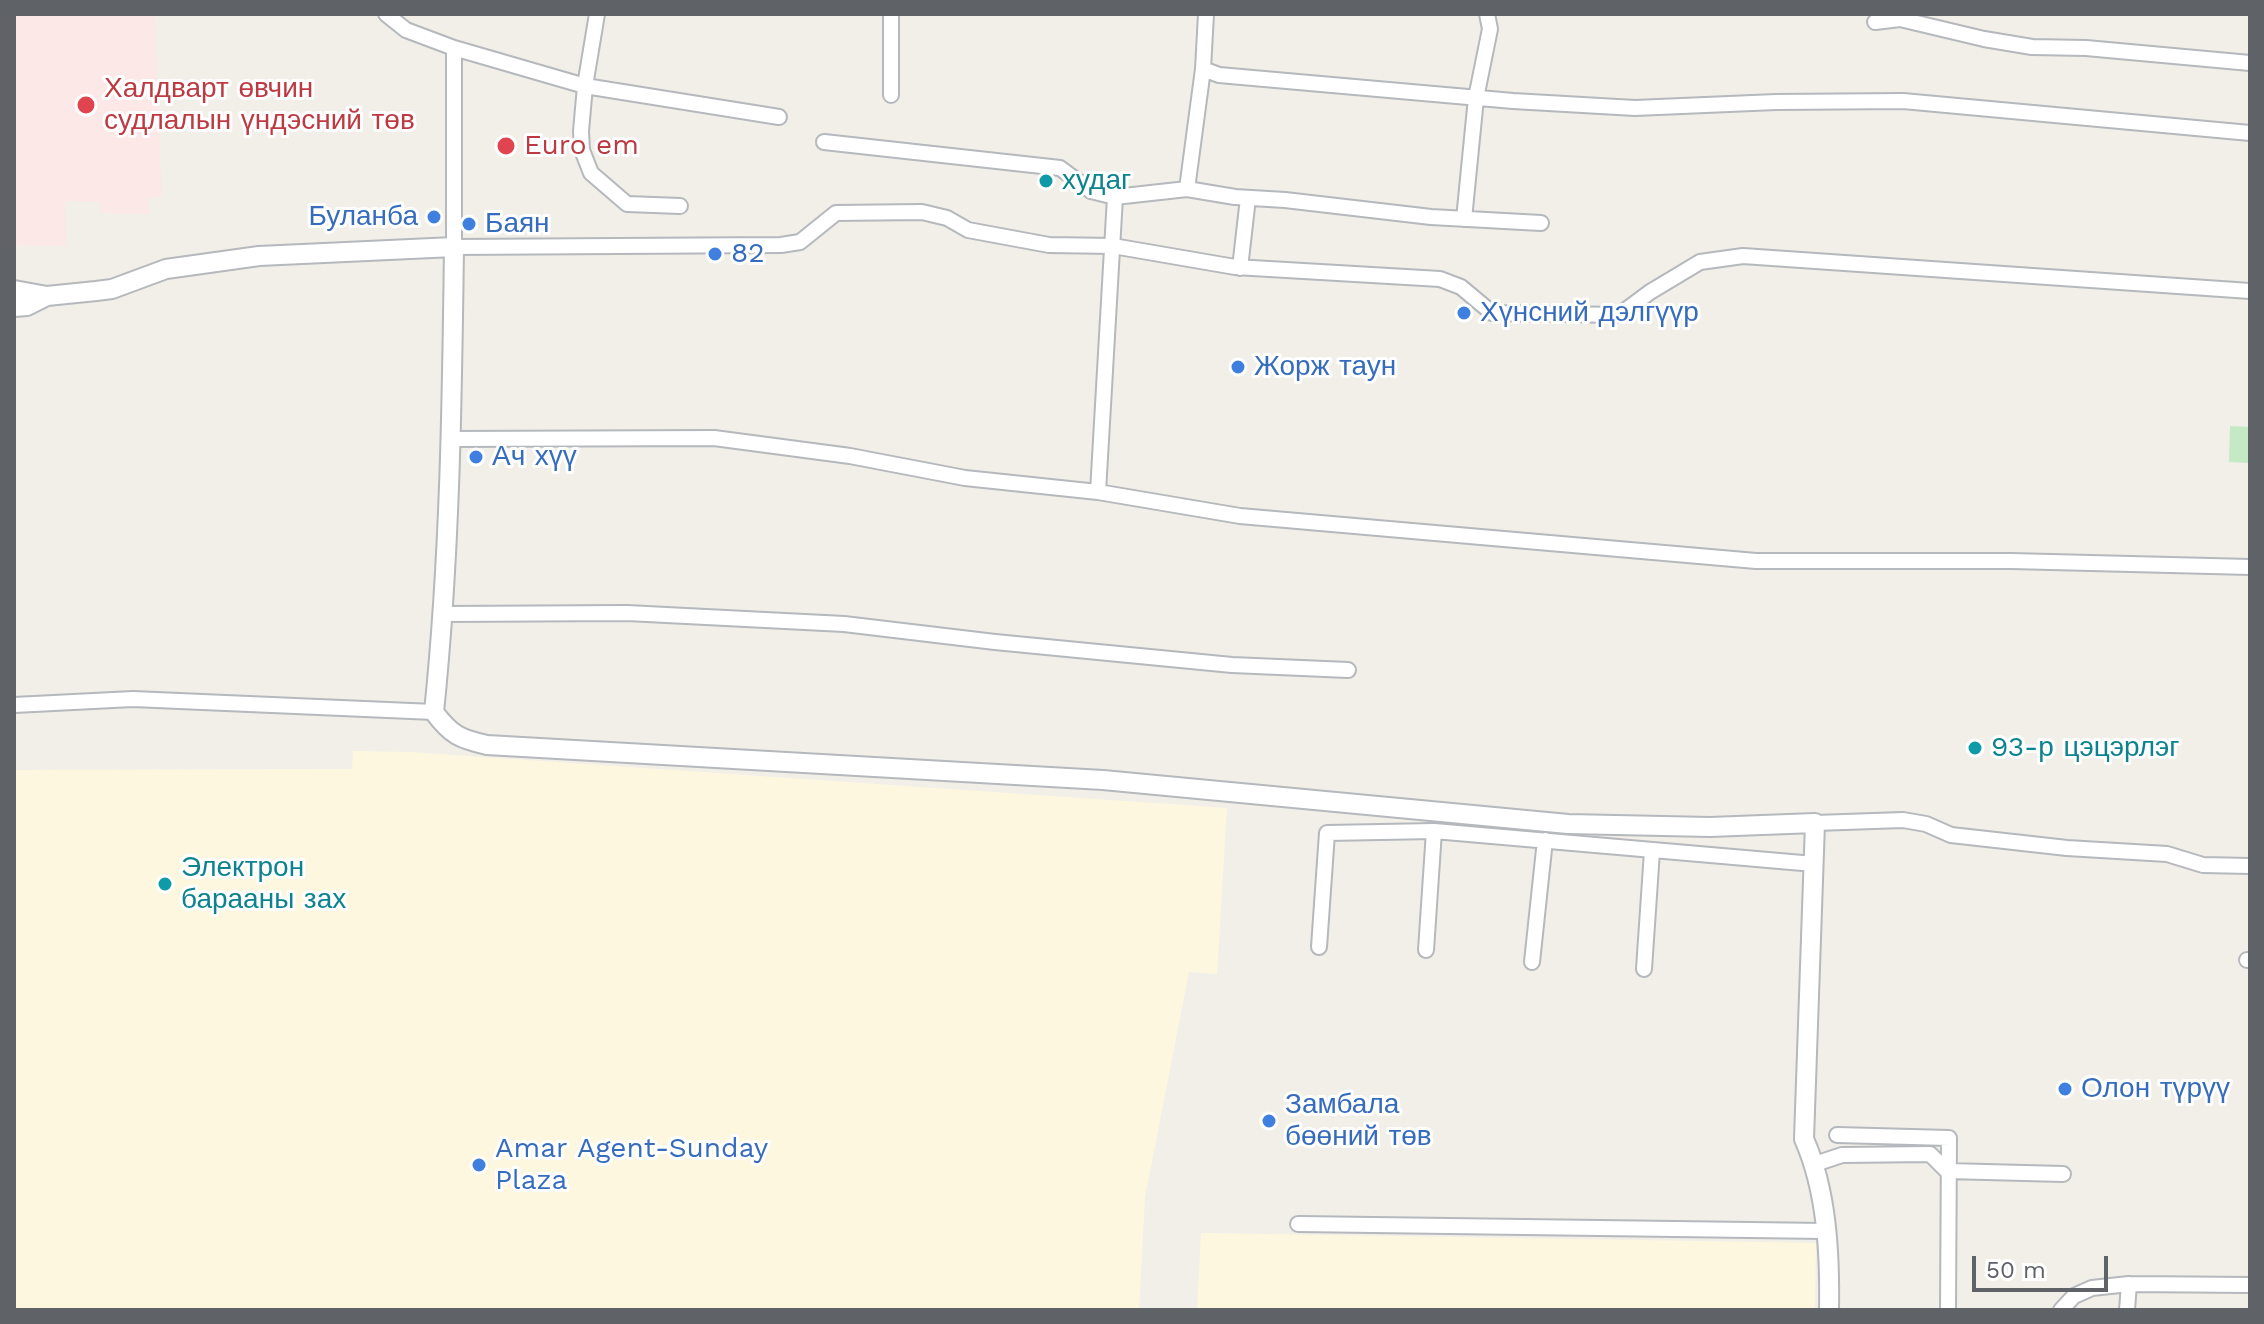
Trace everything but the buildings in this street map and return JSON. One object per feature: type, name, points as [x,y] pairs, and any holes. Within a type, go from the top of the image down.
[{"type":"street","points":[[386,14],[406,30],[454,48],[585,86],[779,117]]},
{"type":"street","points":[[597,14],[585,86],[582,150],[591,173],[627,204],[680,206]]},
{"type":"street","points":[[891,14],[891,95]]},
{"type":"street","points":[[1187,189],[1203,69],[1206,14]]},
{"type":"street","points":[[1464,219],[1476,98],[1490,29],[1487,14]]},
{"type":"street","points":[[1875,22],[1900,19],[2032,47],[2086,48],[2250,63]]},
{"type":"street","points":[[454,48],[452,439],[444,614],[434,712],[447,730],[463,739],[487,745],[1103,780],[1568,824],[1694,827],[1903,820],[1926,824],[1951,835],[2067,848],[2167,854],[2203,865],[2250,866]]},
{"type":"street","points":[[1203,69],[1219,75],[1476,98],[1635,108],[1903,101],[2250,133]]},
{"type":"street","points":[[824,142],[1060,168],[1091,191],[1115,197],[1187,189],[1464,219],[1541,223]]},
{"type":"street","points":[[1098,492],[1115,197]]},
{"type":"street","points":[[1240,268],[1248,198]]},
{"type":"street","points":[[14,290],[47,296],[112,289],[166,269],[259,256],[454,247],[781,245],[800,242],[836,213],[922,212],[947,218],[968,230],[1049,245],[1113,246],[1240,268],[1440,279],[1461,287],[1492,313],[1619,315],[1700,262],[1743,256],[2250,291]]},
{"type":"street","points":[[14,307],[27,306],[47,296]]},
{"type":"street","points":[[452,439],[714,438],[850,456],[965,478],[1098,492],[1240,516],[1756,561],[2011,561],[2250,567]]},
{"type":"street","points":[[444,614],[627,613],[844,624],[1009,644],[1232,665],[1348,670]]},
{"type":"street","points":[[14,705],[133,699],[434,712]]},
{"type":"street","points":[[1815,823],[1804,1139],[1815,1164],[1830,1260],[1829,1310]]},
{"type":"street","points":[[1319,947],[1327,833],[1434,831],[1814,864]]},
{"type":"street","points":[[1426,950],[1434,831]]},
{"type":"street","points":[[1532,962],[1545,840]]},
{"type":"street","points":[[1644,969],[1652,851]]},
{"type":"street","points":[[1837,1135],[1949,1138],[1948,1310]]},
{"type":"street","points":[[1815,1164],[1842,1155],[1930,1154],[1947,1171],[2063,1174]]},
{"type":"street","points":[[1298,1224],[1825,1231]]},
{"type":"street","points":[[2127,1310],[2129,1284]]},
{"type":"street","points":[[2061,1310],[2074,1296],[2092,1288],[2129,1284],[2250,1285]]},
{"type":"shaded area","name":"Халдварт өвчин судлалын үндэсний төв","points":[[14,14],[154,14],[162,197],[149,198],[149,214],[101,213],[100,202],[65,201],[66,246],[14,245]]},
{"type":"shaded area","points":[[353,751],[409,752],[1227,808],[1217,974],[1189,972],[1145,1197],[1139,1310],[14,1310],[14,770],[352,769]]},
{"type":"shaded area","points":[[1201,1233],[1816,1243],[1815,1310],[1197,1310]]},
{"type":"green space","points":[[2230,426],[2250,427],[2250,463],[2229,462]]},
{"type":"place","name":"Халдварт өвчин судлалын үндэсний төв","points":[[86,105]]},
{"type":"place","name":"Euro em","points":[[506,146]]},
{"type":"place","name":"худаг","points":[[1046,181]]},
{"type":"place","name":"Буланба","points":[[434,217]]},
{"type":"place","name":"Баян","points":[[469,224]]},
{"type":"place","name":"82","points":[[715,254]]},
{"type":"place","name":"Хүнсний дэлгүүр","points":[[1464,313]]},
{"type":"place","name":"Жорж таун","points":[[1238,367]]},
{"type":"place","name":"Ач хүү","points":[[476,457]]},
{"type":"place","name":"93-р цэцэрлэг","points":[[1975,748]]},
{"type":"place","name":"Электрон барааны зах","points":[[165,884]]},
{"type":"place","name":"Олон түрүү","points":[[2065,1089]]},
{"type":"place","name":"Замбала бөөний төв","points":[[1269,1121]]},
{"type":"place","name":"Amar Agent-Sunday Plaza","points":[[479,1165]]}]
